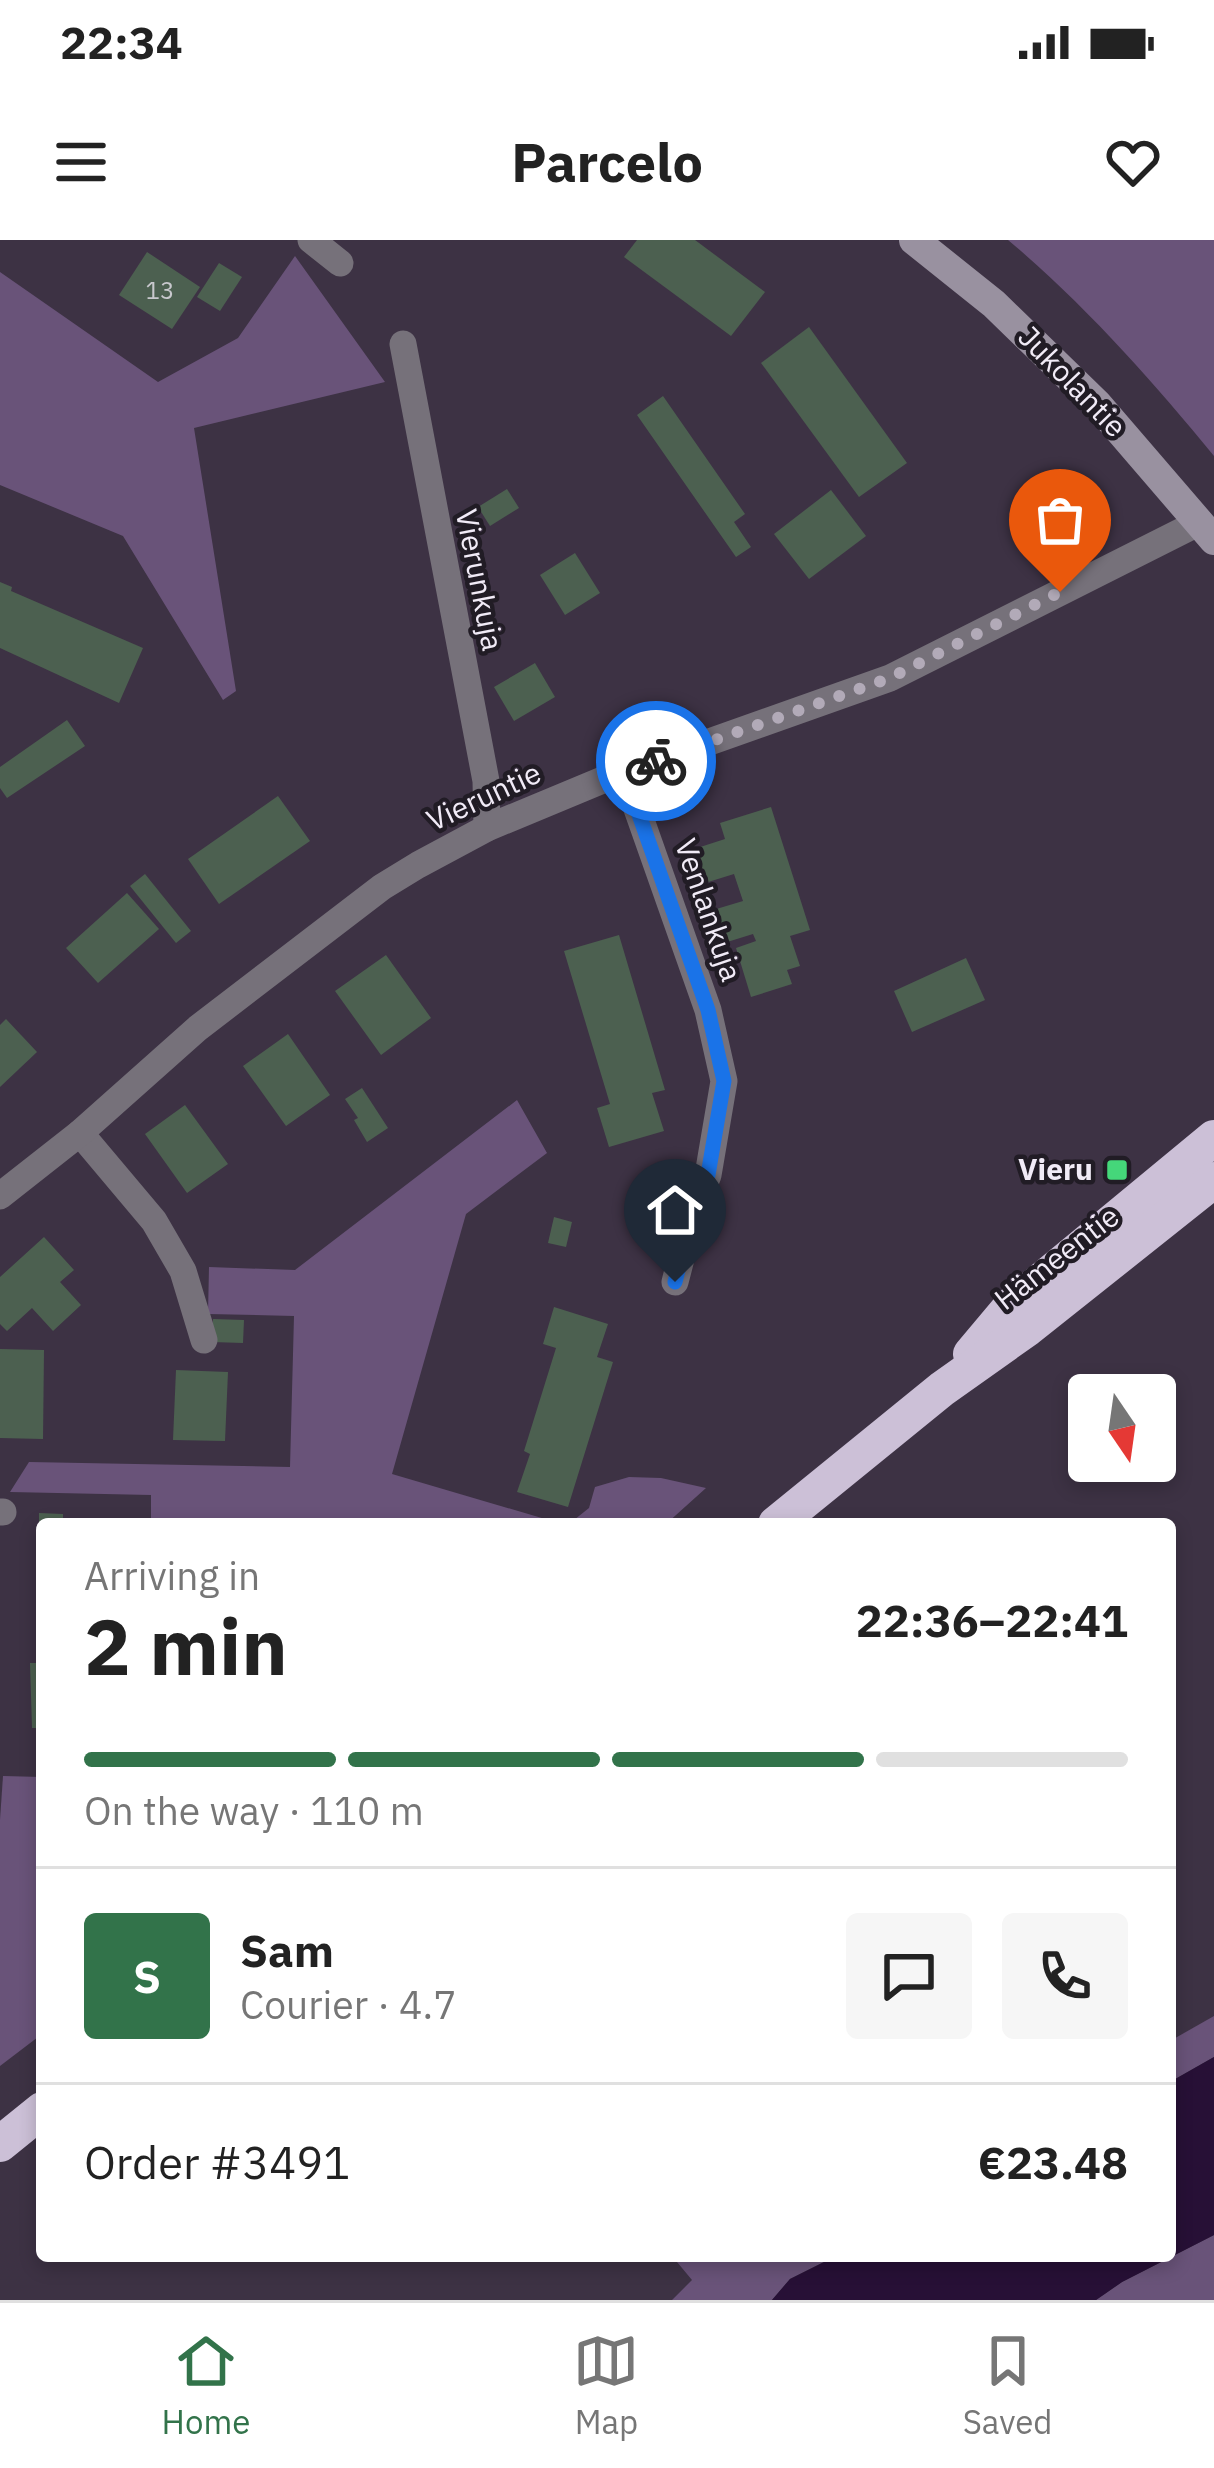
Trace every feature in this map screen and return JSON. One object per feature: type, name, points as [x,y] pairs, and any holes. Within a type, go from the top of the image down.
[{"type":"highway","name":"Hämeentie","points":[[942,1389],[1012,1304],[1214,1138]]},
{"type":"highway","name":"Hämeentie","points":[[783,1518],[1214,1180]]},
{"type":"highway","points":[[0,2144],[36,2115]]},
{"type":"street","points":[[310,240],[340,263]]},
{"type":"street","name":"Jukolantie","points":[[914,240],[994,304],[1097,404],[1207,531]]},
{"type":"street","name":"Vierunkuja","points":[[403,344],[486,781],[487,828]]},
{"type":"street","name":"Vieruntie","points":[[0,1196],[80,1133],[198,1028],[382,887],[487,828],[624,772],[890,678],[1207,531]]},
{"type":"street","name":"Venlankuja","points":[[624,772],[708,1010],[724,1081],[708,1175],[675,1282]]},
{"type":"street","points":[[80,1133],[154,1221],[183,1271],[204,1340]]},
{"type":"shaded area","points":[[1008,240],[1214,240],[1214,456],[1116,344]]},
{"type":"shaded area","points":[[295,256],[385,382],[194,428],[236,691],[223,700],[123,536],[0,485],[0,272],[158,382],[238,338]]},
{"type":"shaded area","points":[[517,1100],[547,1153],[466,1214],[392,1474],[542,1518],[151,1518],[151,1495],[10,1492],[29,1462],[290,1467],[294,1316],[208,1314],[209,1267],[295,1270]]},
{"type":"shaded area","points":[[629,1477],[706,1488],[673,1518],[576,1518],[589,1508],[595,1487]]},
{"type":"shaded area","points":[[3,1776],[36,1777],[36,2039],[0,2066]]},
{"type":"shaded area","points":[[1214,2016],[1214,2057],[1176,2079],[1176,2038]]},
{"type":"shaded area","points":[[1214,2057],[1214,2235],[1176,2254],[1176,2079]]},
{"type":"shaded area","points":[[1214,2235],[1214,2300],[1096,2300],[1161,2262],[1176,2262],[1176,2254]]},
{"type":"shaded area","points":[[677,2262],[824,2262],[790,2279],[772,2300],[672,2300],[692,2280]]},
{"type":"shaded area","points":[[824,2262],[1161,2262],[1096,2300],[772,2300],[790,2279]]},
{"type":"building","points":[[637,240],[695,240],[765,292],[731,336],[624,257]]},
{"type":"building","points":[[147,252],[200,287],[172,329],[119,295]]},
{"type":"building","points":[[219,263],[242,277],[220,311],[197,297]]},
{"type":"building","points":[[809,327],[907,463],[859,497],[761,363]]},
{"type":"building","points":[[663,396],[745,514],[734,522],[751,547],[736,557],[637,415]]},
{"type":"building","points":[[507,489],[519,508],[490,526],[478,507]]},
{"type":"building","points":[[831,490],[866,536],[809,579],[774,534]]},
{"type":"building","points":[[575,553],[600,593],[565,615],[540,575]]},
{"type":"building","points":[[0,582],[143,648],[119,703],[0,648]]},
{"type":"building","points":[[535,663],[555,697],[514,721],[494,687]]},
{"type":"building","points":[[67,720],[85,746],[7,798],[0,788],[0,767]]},
{"type":"building","points":[[278,796],[310,841],[219,904],[188,859]]},
{"type":"building","points":[[771,807],[810,930],[790,936],[800,966],[787,970],[792,984],[751,997],[736,948],[756,941],[753,934],[724,943],[713,910],[743,901],[734,874],[705,883],[694,849],[725,839],[720,823]]},
{"type":"building","points":[[145,874],[191,931],[176,943],[130,886]]},
{"type":"building","points":[[127,893],[159,929],[98,983],[66,948]]},
{"type":"building","points":[[619,935],[665,1090],[652,1093],[664,1131],[609,1147],[597,1108],[610,1104],[564,951]]},
{"type":"building","points":[[386,955],[431,1018],[381,1055],[335,991]]},
{"type":"building","points":[[966,958],[985,1000],[912,1032],[894,991]]},
{"type":"building","points":[[6,1019],[37,1052],[0,1087],[0,1025]]},
{"type":"building","points":[[288,1034],[330,1095],[286,1126],[243,1066]]},
{"type":"building","points":[[362,1088],[388,1128],[367,1142],[345,1099]]},
{"type":"building","points":[[185,1105],[228,1164],[187,1193],[145,1134]]},
{"type":"building","points":[[554,1217],[572,1222],[566,1247],[548,1243]]},
{"type":"building","points":[[44,1237],[74,1270],[60,1282],[81,1305],[53,1331],[32,1308],[7,1331],[0,1324],[0,1277]]},
{"type":"building","points":[[554,1307],[608,1324],[597,1357],[613,1362],[568,1507],[517,1492],[530,1454],[524,1451],[556,1348],[543,1344]]},
{"type":"building","points":[[213,1319],[244,1320],[243,1343],[212,1342]]},
{"type":"building","points":[[0,1349],[44,1350],[43,1439],[0,1438]]},
{"type":"building","points":[[176,1370],[228,1372],[225,1441],[173,1440]]},
{"type":"building","points":[[39,1513],[63,1514],[63,1518],[39,1518]]},
{"type":"building","points":[[30,1663],[36,1663],[36,1728],[32,1728]]},
{"type":"way so far","points":[[656,761],[890,678],[1060,592]]},
{"type":"place","name":"Vieru","points":[[1117,1170]]},
{"type":"route","points":[[656,761],[624,772],[708,1010],[724,1081],[708,1175],[675,1282]]}]
